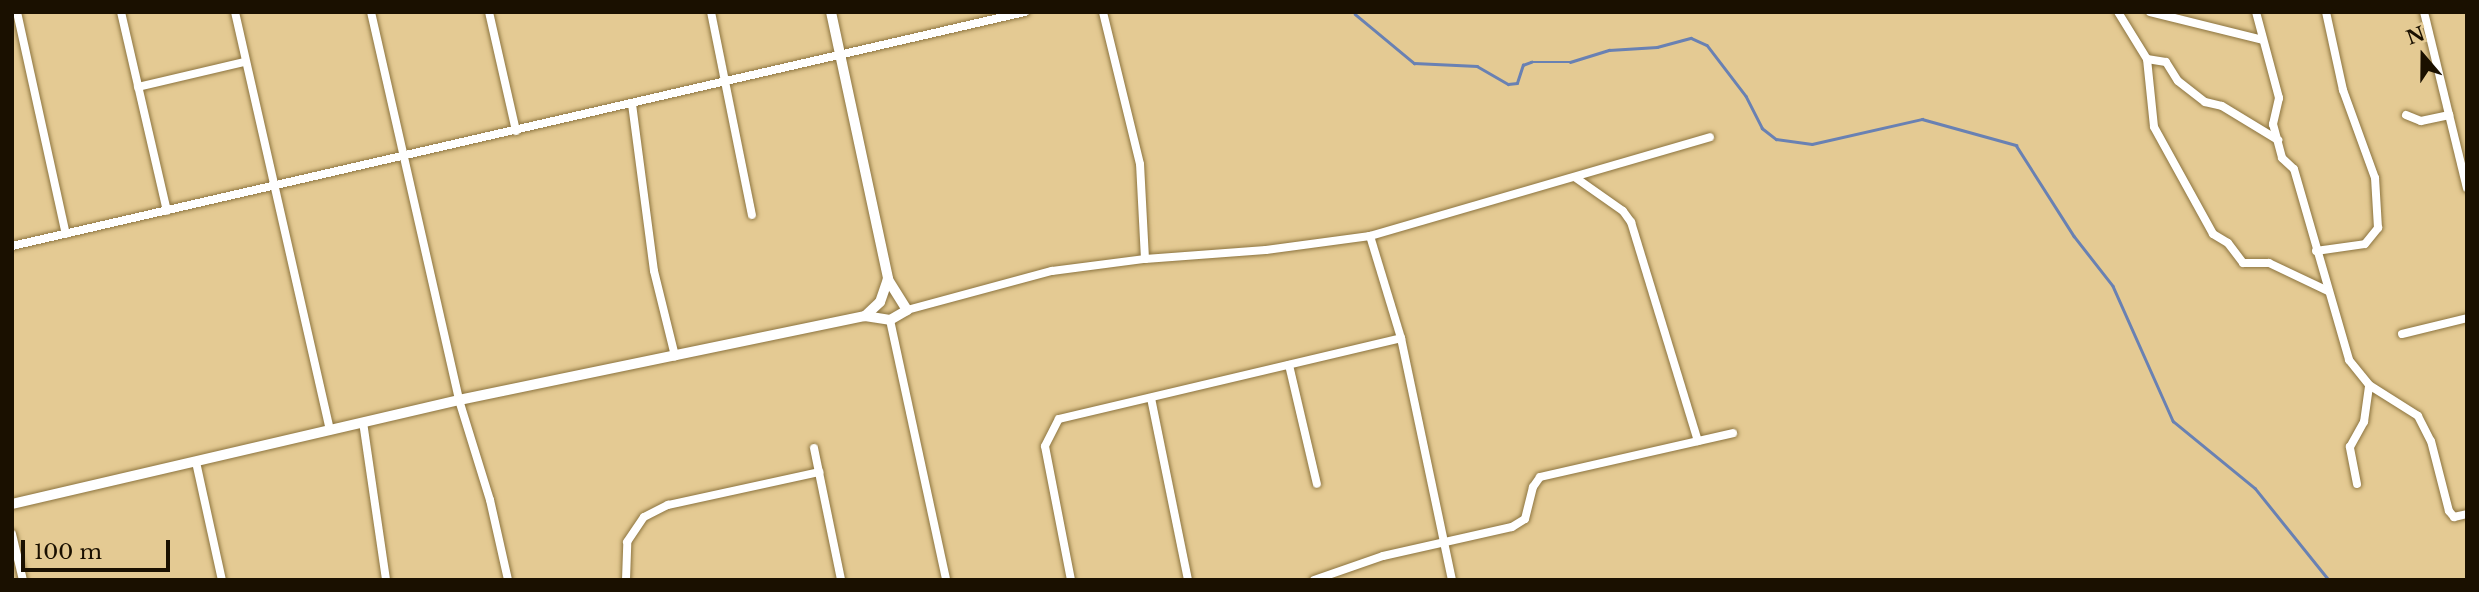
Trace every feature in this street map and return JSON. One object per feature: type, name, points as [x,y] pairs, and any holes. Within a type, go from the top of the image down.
[{"type":"street","points":[[17,12],[66,234]]},
{"type":"street","points":[[121,12],[167,211]]},
{"type":"street","points":[[235,12],[330,430]]},
{"type":"street","points":[[371,12],[459,400],[490,500],[508,580]]},
{"type":"street","points":[[489,12],[516,131]]},
{"type":"street","points":[[711,12],[752,215]]},
{"type":"street","points":[[831,12],[888,279],[906,310]]},
{"type":"street","points":[[12,246],[842,57],[1025,12]]},
{"type":"street","points":[[1103,12],[1140,164],[1145,259]]},
{"type":"street","points":[[2118,12],[2147,59],[2154,127],[2213,234],[2228,243],[2243,263],[2269,263],[2328,291]]},
{"type":"street","points":[[2150,12],[2263,40]]},
{"type":"street","points":[[2256,12],[2279,98],[2273,124],[2282,159],[2294,169],[2350,360],[2369,385],[2418,416],[2431,441],[2449,511],[2454,517],[2467,514]]},
{"type":"street","points":[[2316,251],[2365,244],[2378,228],[2375,178],[2343,90],[2326,12]]},
{"type":"street","points":[[2424,12],[2467,188]]},
{"type":"street","points":[[2147,59],[2166,62],[2178,81],[2205,102],[2222,106],[2278,141]]},
{"type":"street","points":[[138,87],[245,62]]},
{"type":"street","points":[[632,104],[654,271],[675,356]]},
{"type":"street","points":[[2406,116],[2421,121],[2449,115]]},
{"type":"street","points":[[12,504],[459,400],[864,316],[890,320],[906,310],[1052,271],[1145,259],[1266,250],[1370,236],[1710,137]]},
{"type":"street","points":[[1576,178],[1623,211],[1631,222],[1698,441]]},
{"type":"street","points":[[1370,236],[1401,338],[1452,580]]},
{"type":"street","points":[[864,316],[880,302],[888,279]]},
{"type":"street","points":[[2402,334],[2467,318]]},
{"type":"street","points":[[890,320],[946,580]]},
{"type":"street","points":[[1071,580],[1045,446],[1053,425],[1069,414],[1151,398],[1401,338]]},
{"type":"street","points":[[1289,365],[1317,484]]},
{"type":"street","points":[[2357,484],[2350,447],[2364,422],[2369,385]]},
{"type":"street","points":[[1151,398],[1188,580]]},
{"type":"street","points":[[363,422],[386,580]]},
{"type":"street","points":[[1314,580],[1332,577],[1383,555],[1446,544],[1512,527],[1525,519],[1533,487],[1541,477],[1733,433]]},
{"type":"street","points":[[814,448],[841,580]]},
{"type":"street","points":[[196,462],[222,580]]},
{"type":"street","points":[[626,580],[627,542],[644,517],[668,505],[819,472]]},
{"type":"street","points":[[12,534],[23,580]]},
{"type":"waterway","points":[[1355,14],[1414,63],[1477,66],[1508,84],[1517,83],[1523,65],[1531,62],[1570,62],[1609,50],[1657,47],[1691,38],[1707,45],[1746,96],[1762,128],[1776,139],[1812,144],[1922,119],[2016,145],[2074,236],[2113,286],[2173,421],[2255,488],[2329,580]]}]
